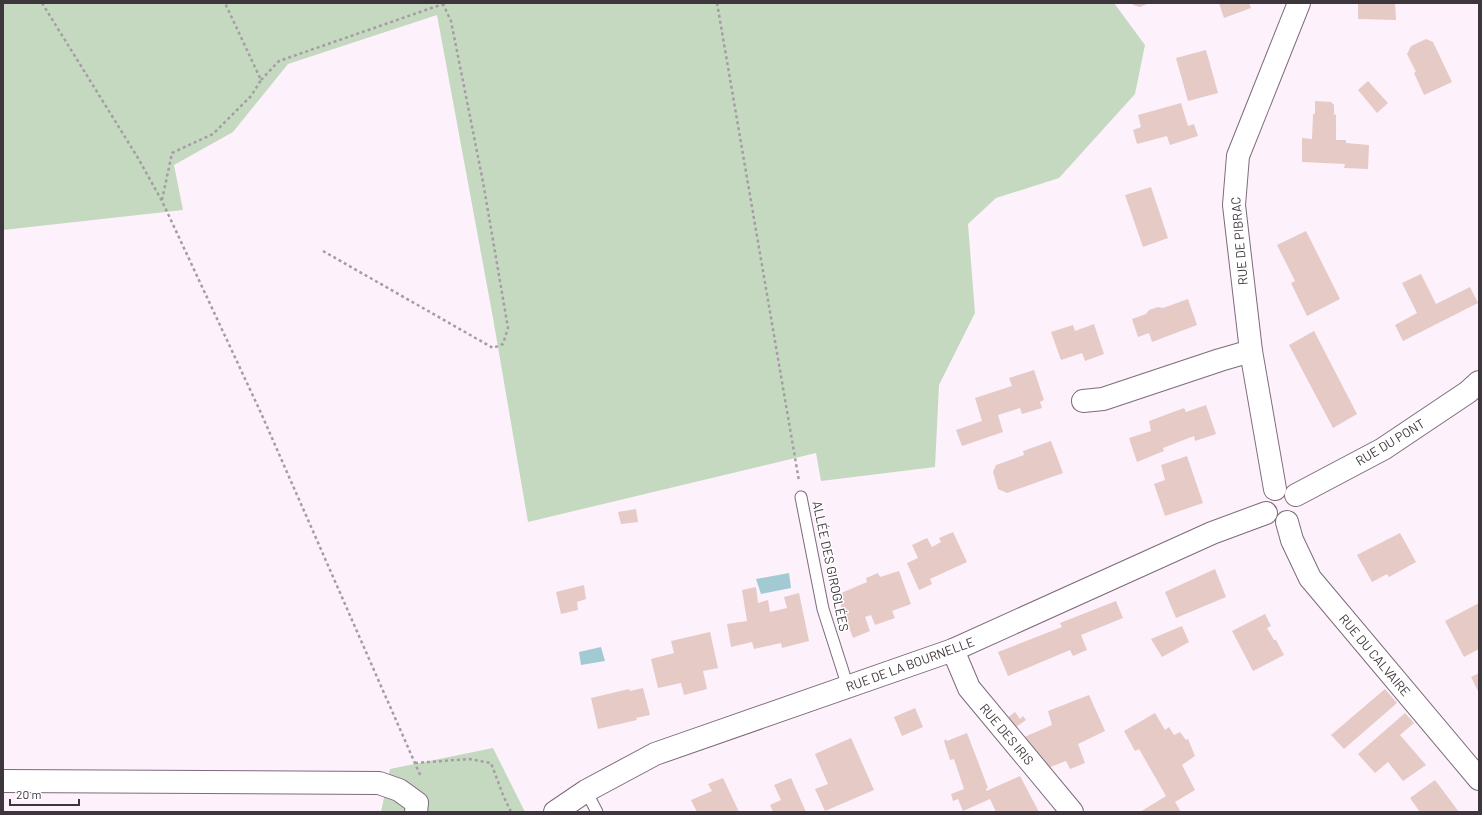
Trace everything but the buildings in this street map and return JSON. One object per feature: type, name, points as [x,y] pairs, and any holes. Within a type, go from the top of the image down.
[{"type":"street","name":"RUE DE PIBRAC","points":[[1275,489],[1251,351],[1234,204],[1238,156],[1299,3]]},
{"type":"street","points":[[1083,401],[1103,399],[1251,351]]},
{"type":"street","name":"RUE DU PONT","points":[[1296,495],[1383,449],[1468,392],[1479,382]]},
{"type":"street","points":[[1286,488],[1296,495],[1299,505],[1298,510],[1292,519],[1287,522],[1282,523],[1273,520],[1266,513],[1264,502],[1266,496],[1275,489],[1286,488]]},
{"type":"street","name":"RUE DE LA BOURNELLE","points":[[555,812],[586,791],[655,754],[953,650],[1212,533],[1266,513]]},
{"type":"street","name":"RUE DU CALVAIRE","points":[[1287,522],[1292,540],[1310,578],[1479,779]]},
{"type":"street","name":"RUE DES IRIS","points":[[953,650],[969,688],[1072,812]]},
{"type":"street","points":[[3,781],[379,783],[400,790],[416,807]]},
{"type":"lane","name":"ALLÉE DES GIROGLÉES","points":[[802,497],[823,609],[848,687]]},
{"type":"lane","points":[[586,791],[597,812]]},
{"type":"path","points":[[42,3],[138,158],[162,201],[261,413],[422,779],[416,807]]},
{"type":"path","points":[[225,3],[261,80]]},
{"type":"path","points":[[717,3],[802,497]]},
{"type":"path","points":[[162,201],[172,153],[213,134],[251,96],[261,80],[279,61],[443,4],[451,21],[483,182],[508,328],[502,344],[493,348],[323,251]]},
{"type":"path","points":[[415,763],[469,759],[491,763],[511,812]]},
{"type":"green space","points":[[3,3],[1114,3],[1145,45],[1135,94],[1059,178],[996,198],[968,224],[975,313],[939,385],[935,467],[821,481],[816,453],[528,522],[493,318],[437,15],[288,64],[233,132],[174,165],[183,210],[3,230]]},
{"type":"green space","points":[[493,748],[525,812],[381,812],[390,769]]},
{"type":"water","points":[[789,573],[791,588],[761,594],[756,579]]},
{"type":"water","points":[[601,647],[605,661],[581,665],[579,652]]}]
